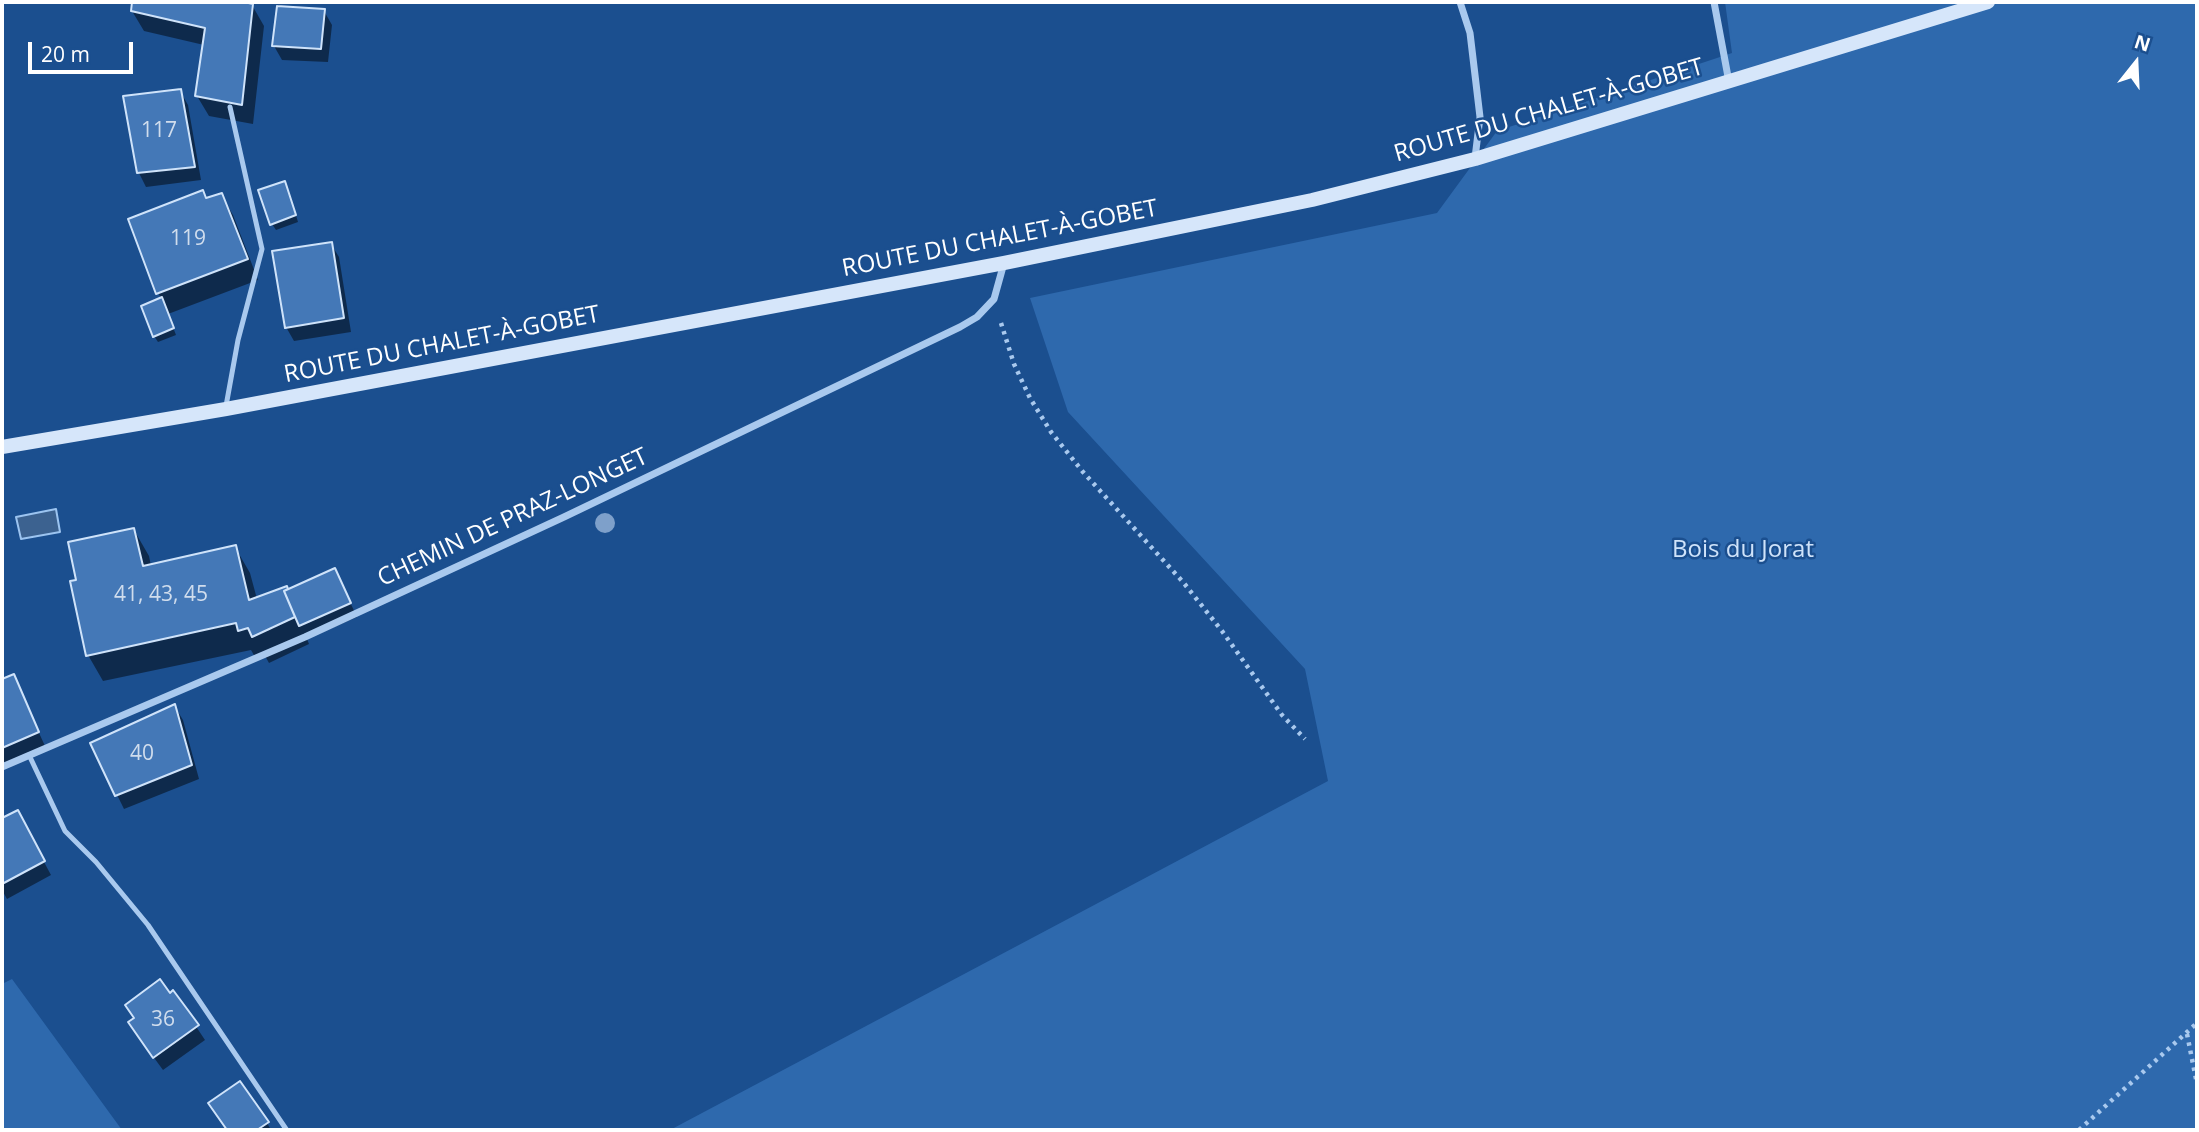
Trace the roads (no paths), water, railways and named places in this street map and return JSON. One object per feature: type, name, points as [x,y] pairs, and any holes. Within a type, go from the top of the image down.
[{"type":"main road","name":"ROUTE DU CHALET-À-GOBET","points":[[2,447],[226,409],[1004,262],[1312,200],[1475,159],[1988,2]]},
{"type":"street","points":[[1460,2],[1470,33],[1480,117],[1475,159]]},
{"type":"street","points":[[1714,2],[1729,82]]},
{"type":"street","name":"CHEMIN DE PRAZ-LONGET","points":[[2,767],[305,637],[564,517],[960,327],[977,317],[994,299],[1004,262]]},
{"type":"lane","points":[[226,409],[238,340],[262,249],[230,107]]},
{"type":"lane","points":[[29,755],[65,831],[96,862],[148,925],[286,1129]]},
{"type":"park label","name":"Bois du Jorat","points":[[1743,550]]}]
